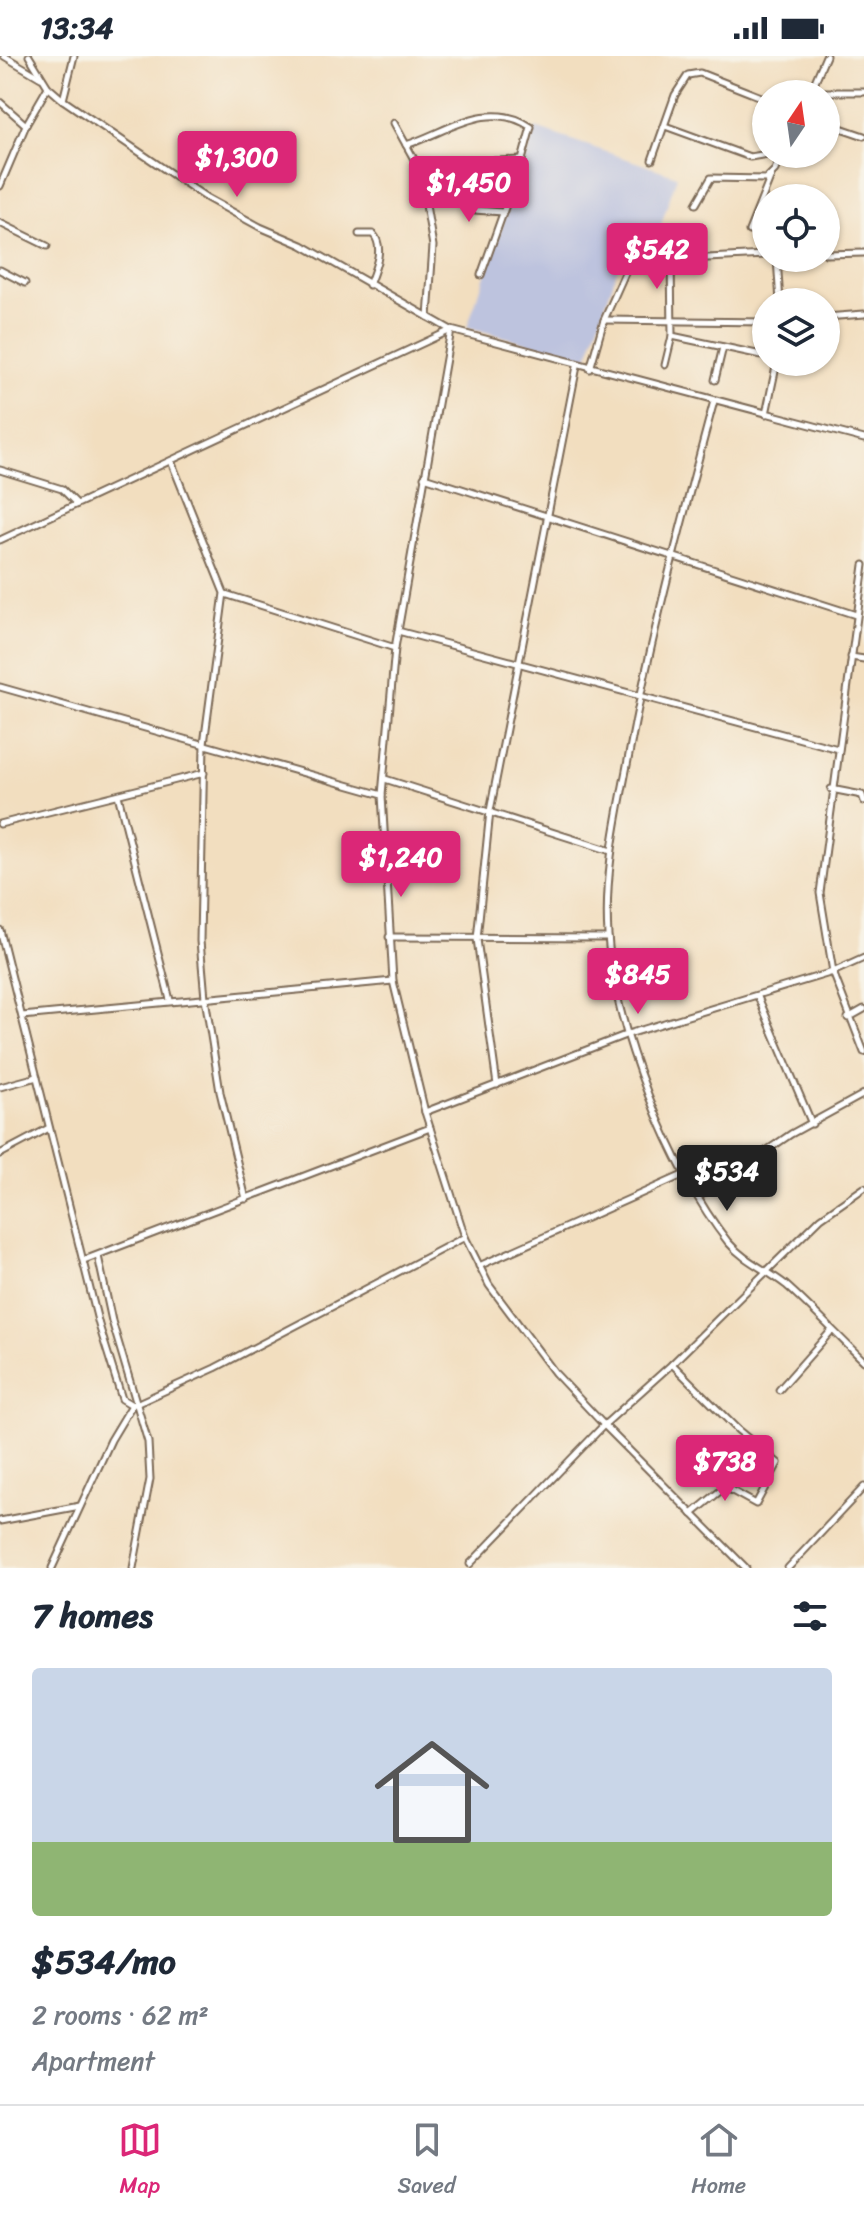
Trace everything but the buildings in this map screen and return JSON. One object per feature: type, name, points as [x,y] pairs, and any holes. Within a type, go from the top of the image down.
[{"type":"street","points":[[4,56],[41,78]]},
{"type":"street","points":[[29,56],[41,78],[63,100],[207,198],[302,245],[451,330],[577,366],[864,439]]},
{"type":"street","points":[[63,100],[74,56]]},
{"type":"street","points":[[816,80],[826,56]]},
{"type":"street","points":[[652,160],[675,95],[693,73],[752,94]]},
{"type":"street","points":[[0,186],[26,125],[48,87]]},
{"type":"street","points":[[840,92],[864,92]]},
{"type":"street","points":[[0,102],[26,125]]},
{"type":"street","points":[[406,145],[476,116],[493,115],[531,127],[481,275]]},
{"type":"street","points":[[394,123],[420,170],[433,246],[428,317]]},
{"type":"street","points":[[665,126],[752,157]]},
{"type":"street","points":[[840,128],[864,136]]},
{"type":"street","points":[[420,170],[470,162],[522,160]]},
{"type":"street","points":[[749,231],[775,168]]},
{"type":"street","points":[[696,204],[711,178],[760,180],[771,176]]},
{"type":"street","points":[[469,191],[474,210],[503,212]]},
{"type":"street","points":[[0,224],[47,246]]},
{"type":"street","points":[[359,234],[373,234],[378,239],[378,261],[369,285]]},
{"type":"street","points":[[840,254],[864,253]]},
{"type":"street","points":[[590,369],[604,320],[626,265],[637,260],[752,256]]},
{"type":"street","points":[[665,365],[672,336],[671,259]]},
{"type":"street","points":[[0,270],[25,283]]},
{"type":"street","points":[[840,316],[864,314]]},
{"type":"street","points":[[604,320],[752,322]]},
{"type":"street","points":[[0,540],[451,330]]},
{"type":"street","points":[[451,330],[395,648],[382,795],[393,981],[430,1128],[465,1237],[489,1285],[555,1373],[746,1568]]},
{"type":"street","points":[[672,336],[752,353]]},
{"type":"street","points":[[715,380],[723,347]]},
{"type":"street","points":[[497,1085],[477,939],[490,811],[577,366]]},
{"type":"street","points":[[766,414],[774,376]]},
{"type":"street","points":[[714,401],[672,556],[640,696],[611,851],[608,938],[628,1034],[657,1117],[685,1174],[726,1239],[749,1263],[785,1285],[864,1361]]},
{"type":"street","points":[[171,461],[224,593],[204,744],[200,941],[205,998],[220,1092],[246,1199]]},
{"type":"street","points":[[0,470],[62,489],[77,504]]},
{"type":"street","points":[[424,477],[548,514],[856,615]]},
{"type":"street","points":[[864,565],[831,789],[820,893],[833,972],[848,1018],[864,1052]]},
{"type":"street","points":[[224,593],[395,648]]},
{"type":"street","points":[[398,631],[838,749]]},
{"type":"street","points":[[851,657],[864,659]]},
{"type":"street","points":[[0,687],[382,795]]},
{"type":"street","points":[[0,824],[204,773]]},
{"type":"street","points":[[385,779],[611,851]]},
{"type":"street","points":[[831,789],[863,798]]},
{"type":"street","points":[[118,795],[170,1000]]},
{"type":"street","points":[[0,930],[99,1325],[120,1395],[135,1404]]},
{"type":"street","points":[[389,936],[608,938]]},
{"type":"street","points":[[425,1112],[628,1034],[833,972],[864,958]]},
{"type":"street","points":[[22,1016],[393,981]]},
{"type":"street","points":[[758,996],[812,1124]]},
{"type":"street","points":[[848,1018],[864,1009]]},
{"type":"street","points":[[0,1087],[37,1077]]},
{"type":"street","points":[[700,1196],[791,1134],[864,1094]]},
{"type":"street","points":[[0,1154],[49,1128]]},
{"type":"street","points":[[84,1260],[430,1128]]},
{"type":"street","points":[[479,1266],[685,1174]]},
{"type":"street","points":[[470,1564],[604,1425],[672,1364],[821,1218],[864,1188]]},
{"type":"street","points":[[52,1568],[111,1440],[135,1404],[215,1368],[465,1237]]},
{"type":"street","points":[[98,1256],[112,1321],[148,1442],[150,1479],[133,1568]]},
{"type":"street","points":[[99,1325],[112,1321]]},
{"type":"street","points":[[779,1390],[832,1330]]},
{"type":"street","points":[[672,1364],[738,1430],[778,1463],[756,1504],[725,1487],[692,1514]]},
{"type":"street","points":[[788,1568],[864,1487]]},
{"type":"street","points":[[0,1521],[80,1506]]},
{"type":"shaded area","points":[[536,128],[677,176],[653,249],[627,241],[587,359],[467,327]]}]
